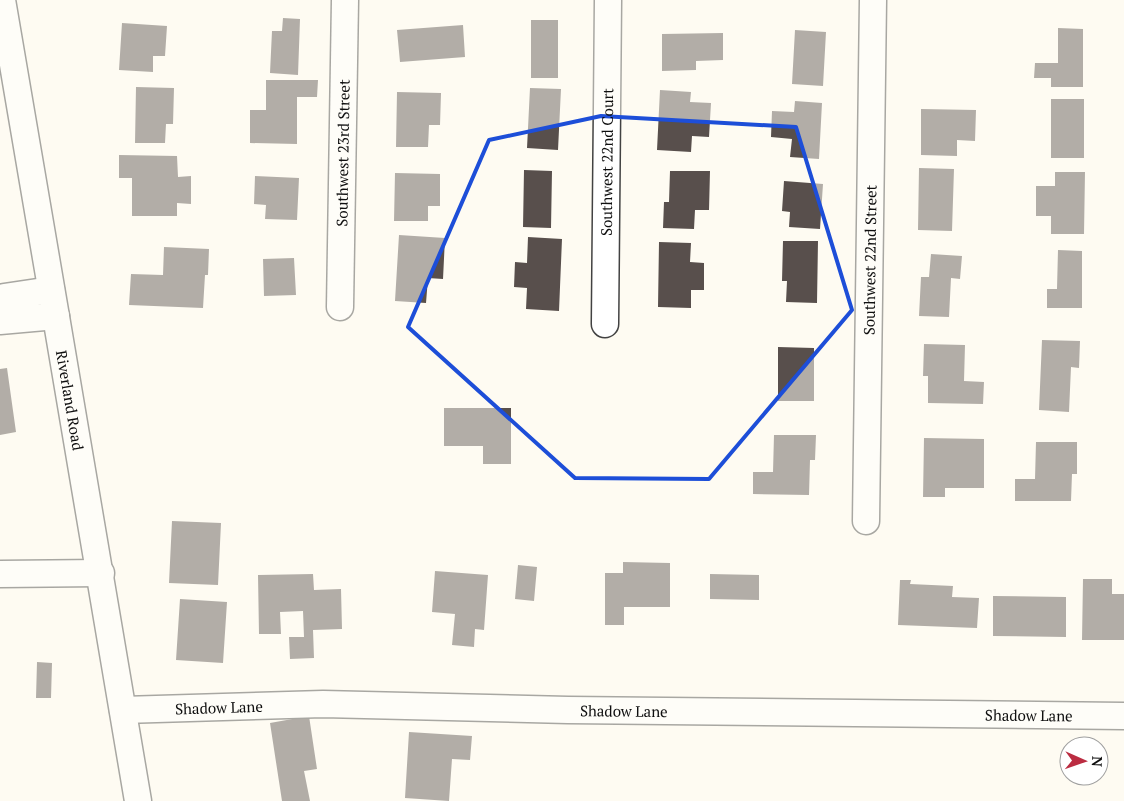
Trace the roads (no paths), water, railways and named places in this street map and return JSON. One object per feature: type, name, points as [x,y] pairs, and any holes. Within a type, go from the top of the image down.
[{"type":"street","name":"Riverland Road","points":[[2,0],[101,573],[138,801]]},
{"type":"street","name":"Southwest 23rd Street","points":[[340,307],[345,0]]},
{"type":"street","name":"Southwest 22nd Court","points":[[605,324],[608,0]]},
{"type":"street","name":"Southwest 22nd Street","points":[[866,520],[873,0]]},
{"type":"street","points":[[0,299],[51,290]]},
{"type":"street","points":[[0,321],[56,316]]},
{"type":"street","points":[[0,574],[101,573]]},
{"type":"street","name":"Shadow Lane","points":[[123,710],[323,704],[568,710],[1124,716]]}]
